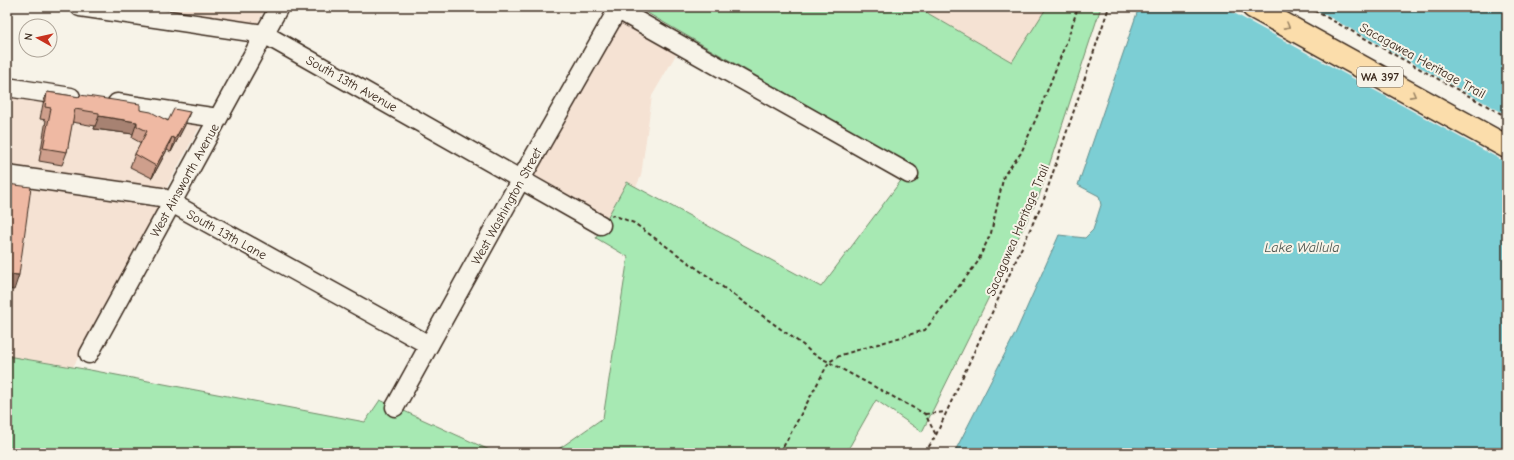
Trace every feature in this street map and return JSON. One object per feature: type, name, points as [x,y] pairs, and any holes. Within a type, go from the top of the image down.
[{"type":"main road","name":"WA 397","points":[[1253,7],[1507,147]]},
{"type":"main road","name":"WA 397","points":[[1284,7],[1507,130]]},
{"type":"street","name":"South 13th Avenue","points":[[80,7],[264,34],[601,225]]},
{"type":"street","name":"West Ainsworth Avenue","points":[[88,354],[279,7]]},
{"type":"street","points":[[616,8],[909,174]]},
{"type":"street","name":"West Washington Street","points":[[395,407],[616,8]]},
{"type":"street","points":[[7,87],[218,118]]},
{"type":"street","name":"South 13th Lane","points":[[7,175],[161,197],[429,345]]},
{"type":"path","points":[[780,453],[829,362],[840,355],[925,330],[977,263],[991,233],[1004,175],[1021,153],[1068,38],[1078,7]]},
{"type":"path","name":"Sacagawea Heritage Trail","points":[[925,453],[936,435],[1044,199],[1109,7]]},
{"type":"path","name":"Sacagawea Heritage Trail","points":[[1308,7],[1507,117]]},
{"type":"path","points":[[601,225],[613,215],[634,224],[812,353],[925,414],[946,412]]},
{"type":"path","points":[[925,414],[936,435]]},
{"type":"shaded area","points":[[142,7],[266,7],[257,24]]},
{"type":"shaded area","points":[[917,7],[1047,7],[1013,62]]},
{"type":"shaded area","points":[[619,20],[678,51],[652,96],[641,176],[636,187],[627,182],[607,218],[533,175]]},
{"type":"shaded area","points":[[7,91],[203,121],[164,192],[7,168]]},
{"type":"shaded area","points":[[7,184],[161,207],[73,367],[7,356]]},
{"type":"green space","points":[[637,7],[917,7],[1012,62],[1047,7],[1101,7],[1039,196],[922,432],[876,400],[846,453],[553,453],[603,418],[628,257],[596,238],[627,182],[821,287],[912,166]]},
{"type":"green space","points":[[7,356],[90,370],[365,422],[380,400],[496,453],[7,453]]},
{"type":"water","name":"Lake Wallula","points":[[1139,7],[1507,7],[1507,453],[954,453],[1016,332],[1059,235],[1085,238],[1093,230],[1101,205],[1099,196],[1078,185]]},
{"type":"pier","points":[[1223,7],[1311,7],[1507,115],[1507,163]]},
{"type":"building","points":[[7,83],[10,83],[7,104]]},
{"type":"building","points":[[47,92],[80,97],[80,95],[140,104],[140,110],[151,112],[168,121],[174,109],[190,112],[175,139],[172,137],[156,166],[135,154],[147,131],[137,126],[137,122],[99,116],[99,113],[75,109],[67,152],[43,148],[51,108],[45,107]]},
{"type":"building","points":[[7,184],[31,187],[19,275],[7,274]]}]
